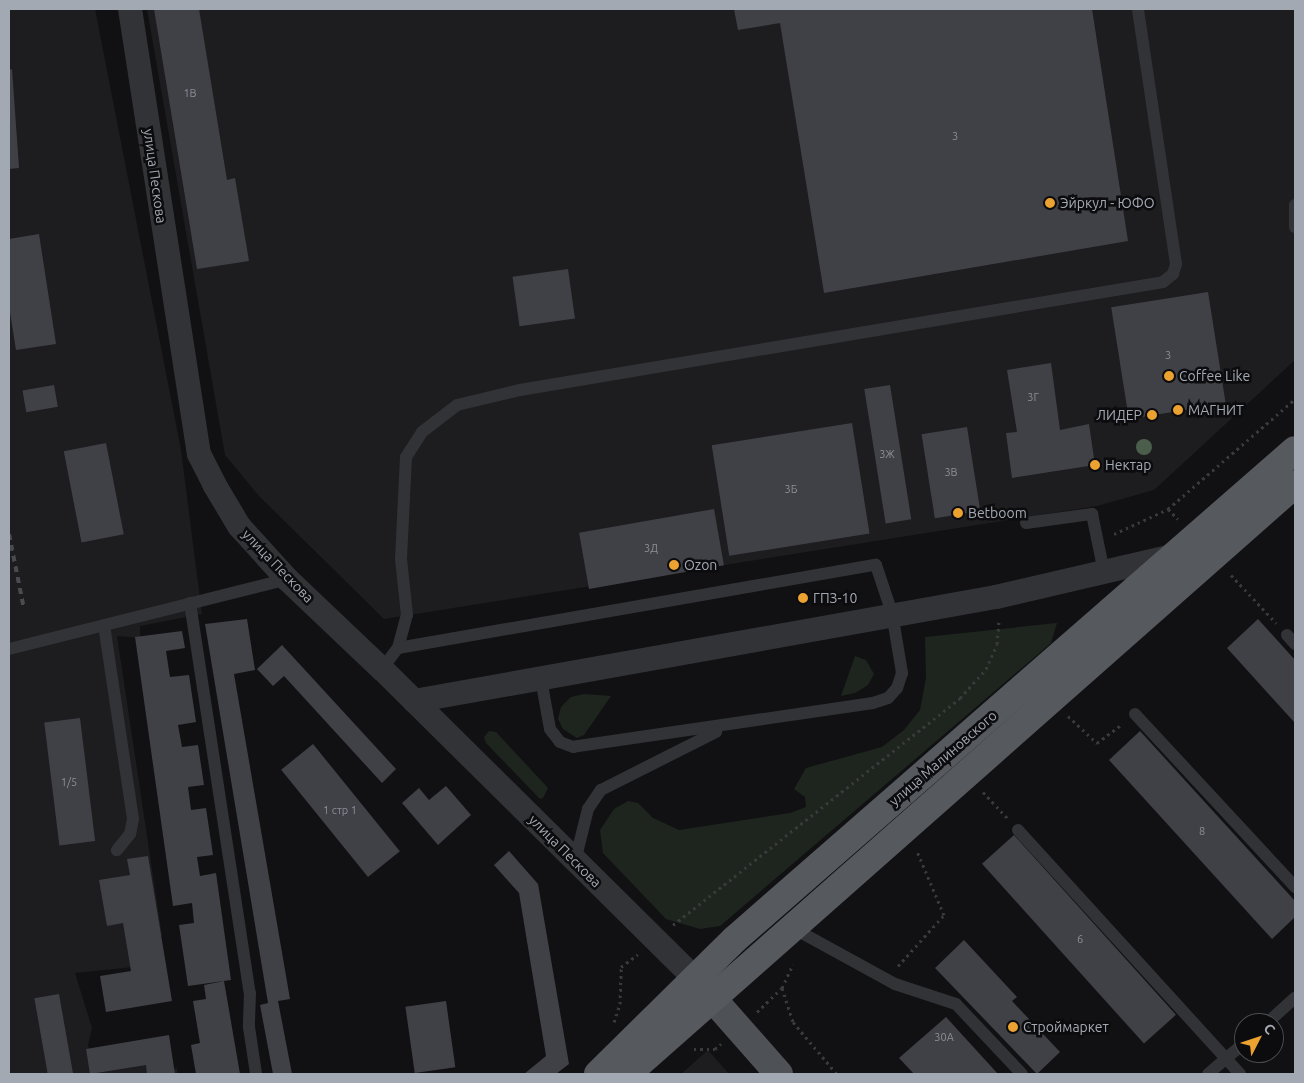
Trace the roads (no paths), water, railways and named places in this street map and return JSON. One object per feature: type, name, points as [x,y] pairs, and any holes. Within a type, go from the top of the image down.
[{"type":"highway","name":"улица Малиновского","points":[[626,1074],[705,990],[735,940],[1295,450]]},
{"type":"highway","name":"улица Малиновского","points":[[598,1074],[630,1044],[791,927],[1295,484]]},
{"type":"main road","points":[[705,990],[779,1074]]},
{"type":"street","name":"улица Пескова","points":[[130,9],[199,454],[239,526],[286,579],[382,669],[705,990]]},
{"type":"street","points":[[414,702],[892,614],[996,597],[1176,555]]},
{"type":"lane","points":[[382,669],[398,648],[407,615],[401,559],[406,458],[422,432],[457,405],[520,390],[1163,282],[1173,274],[1176,264],[1138,9]]},
{"type":"lane","points":[[1295,205],[1295,228]]},
{"type":"lane","points":[[1026,523],[1092,514],[1104,572]]},
{"type":"lane","points":[[398,648],[876,565],[892,614],[902,673],[897,688],[888,698],[873,703],[728,726],[573,747],[560,742],[550,729],[541,679]]},
{"type":"lane","points":[[9,649],[286,579]]},
{"type":"lane","points":[[190,603],[250,993],[250,1028],[256,1074]]},
{"type":"lane","points":[[104,625],[133,818],[130,834],[117,850]]},
{"type":"lane","points":[[1135,714],[1295,887]]},
{"type":"lane","points":[[575,861],[588,809],[602,790],[728,726]]},
{"type":"lane","points":[[1018,830],[1228,1058],[1240,1074]]},
{"type":"lane","points":[[791,927],[886,979],[956,1004],[1022,1074]]},
{"type":"lane","points":[[1278,1013],[1295,998]]},
{"type":"lane","points":[[1208,1074],[1234,1052]]},
{"type":"railway","points":[[9,534],[24,609]]},
{"type":"place","name":"Эйркул - ЮФО","points":[[1050,203]]},
{"type":"place","name":"Coffee Like","points":[[1169,376]]},
{"type":"place","name":"МАГНИТ","points":[[1178,410]]},
{"type":"place","name":"ЛИДЕР","points":[[1152,415]]},
{"type":"place","name":"Нектар","points":[[1095,465]]},
{"type":"place","name":"Betboom","points":[[958,513]]},
{"type":"place","name":"Ozon","points":[[674,565]]},
{"type":"place","name":"ГПЗ-10","points":[[803,598]]},
{"type":"place","name":"Строймаркет","points":[[1013,1027]]}]
